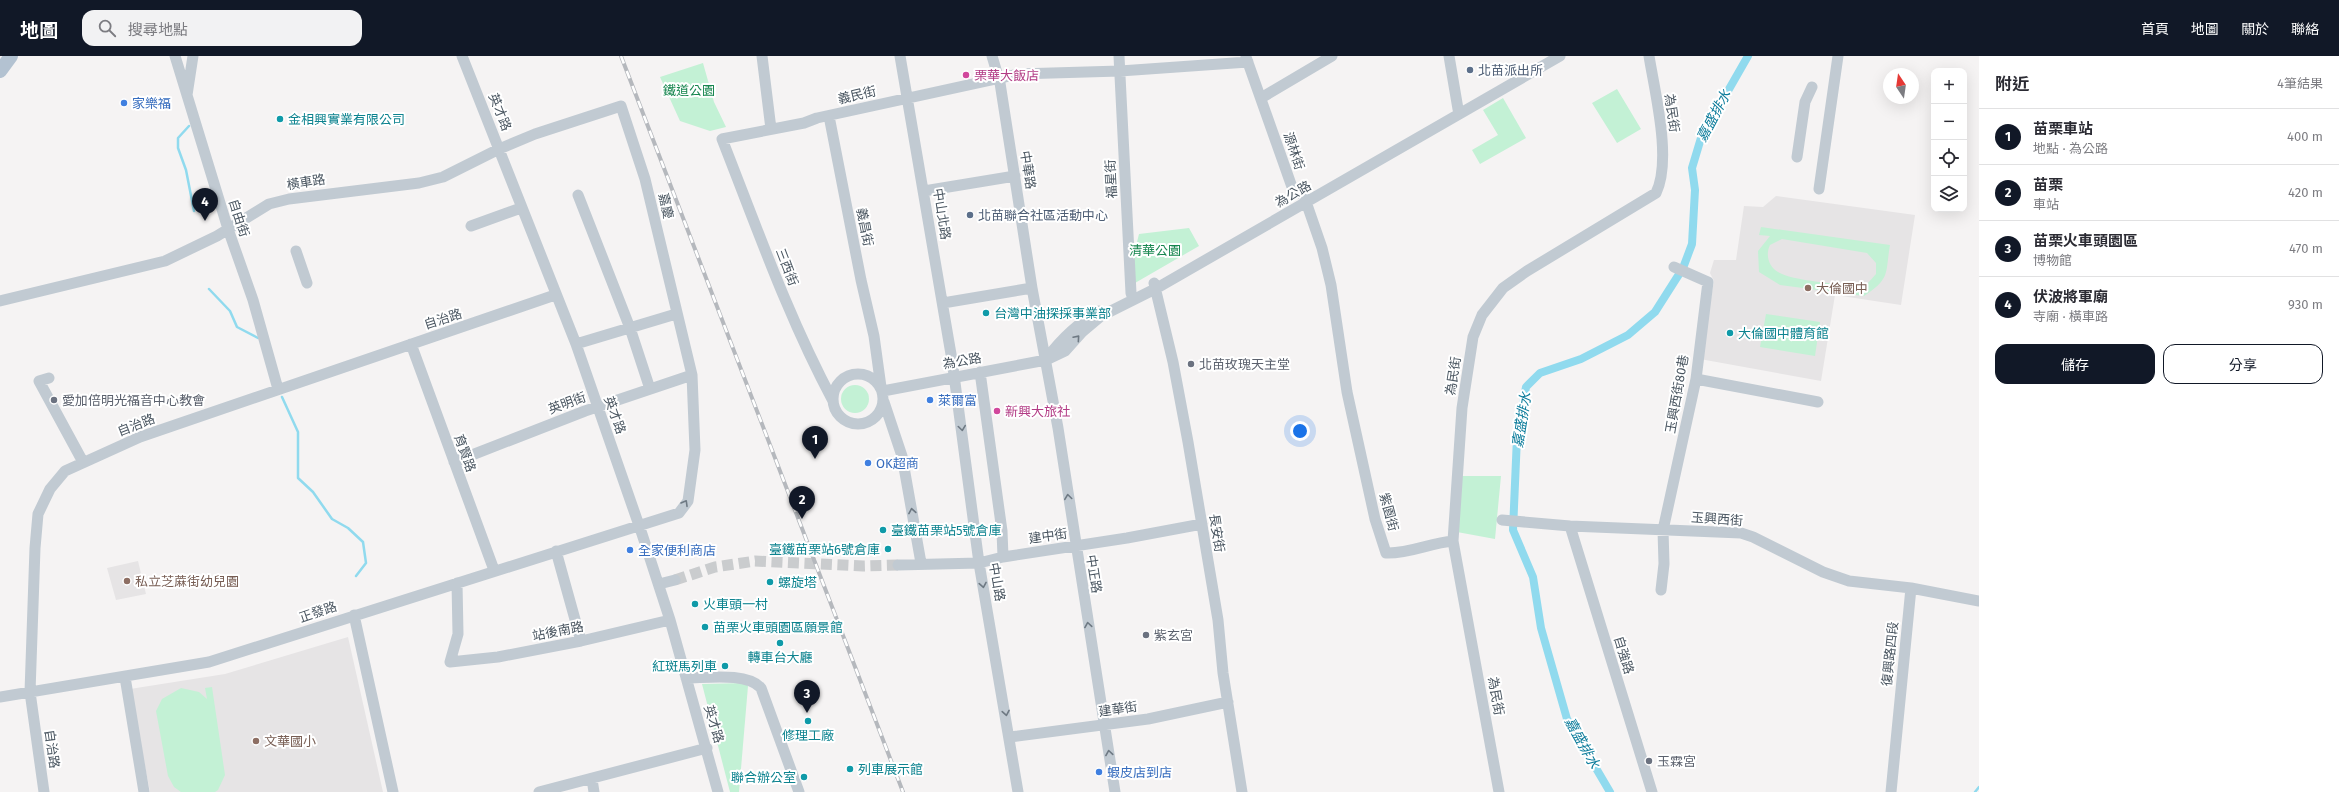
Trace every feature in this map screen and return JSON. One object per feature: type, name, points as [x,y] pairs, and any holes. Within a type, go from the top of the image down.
[{"type":"main road","points":[[0,71],[11,56]]},
{"type":"street","name":"自由街","points":[[175,56],[228,229],[253,300],[278,388]]},
{"type":"street","points":[[187,98],[193,56]]},
{"type":"street","name":"英才路","points":[[462,56],[555,295],[576,344],[597,408],[639,524],[670,620],[707,748],[718,792]]},
{"type":"street","points":[[762,56],[770,129]]},
{"type":"street","name":"中山北路","points":[[900,56],[955,376]]},
{"type":"street","name":"中華路","points":[[992,56],[998,78],[1032,288],[1046,360]]},
{"type":"street","name":"福星街","points":[[1119,56],[1132,296]]},
{"type":"street","points":[[1260,98],[1332,56]]},
{"type":"street","points":[[1449,56],[1459,111]]},
{"type":"street","name":"為公路","points":[[1503,86],[1547,56]]},
{"type":"street","name":"為公路","points":[[883,393],[955,376],[1046,360],[1061,340],[1082,321],[1156,285],[1503,86],[1560,56]]},
{"type":"street","name":"為民街","points":[[1499,792],[1453,541],[1462,408],[1473,337],[1482,315],[1503,288],[1527,271],[1646,201],[1656,193],[1661,183],[1664,158],[1649,56]]},
{"type":"street","points":[[1818,189],[1838,56]]},
{"type":"street","name":"義民街","points":[[722,139],[804,123],[907,97],[1018,74],[1057,71],[1120,71],[1246,59]]},
{"type":"street","name":"源林街","points":[[1246,59],[1292,187],[1305,199],[1322,248],[1342,321],[1351,411]]},
{"type":"street","points":[[1797,157],[1805,102],[1812,87]]},
{"type":"street","name":"橫車路","points":[[0,301],[165,261],[191,250],[269,204],[289,199],[419,183],[443,177],[499,149],[535,134],[620,106]]},
{"type":"street","name":"嘉慶","points":[[620,106],[645,179],[676,314],[692,374],[696,450],[688,501],[679,512],[639,524]]},
{"type":"street","name":"義昌街","points":[[829,116],[875,344]]},
{"type":"street","name":"三西街","points":[[722,139],[782,295],[810,359],[833,401]]},
{"type":"street","points":[[924,191],[1015,176]]},
{"type":"street","points":[[578,195],[630,328],[650,389]]},
{"type":"street","points":[[472,226],[521,208]]},
{"type":"street","points":[[296,251],[307,282]]},
{"type":"street","name":"玉興西街80巷","points":[[1661,590],[1664,564],[1664,530],[1696,379],[1708,282],[1689,275],[1674,267]]},
{"type":"street","name":"長安街","points":[[1156,285],[1174,362],[1202,524],[1218,620],[1228,702],[1242,792]]},
{"type":"street","points":[[942,303],[1032,288]]},
{"type":"street","name":"自治路","points":[[44,792],[30,692],[35,548],[38,514],[50,489],[65,471],[140,437],[278,388],[555,295]]},
{"type":"street","points":[[576,344],[676,314]]},
{"type":"street","name":"育賢路","points":[[411,344],[494,570]]},
{"type":"street","points":[[856,374],[871,376],[883,393],[882,410],[874,419],[864,424],[855,424],[840,417],[835,410],[833,401],[836,386],[842,380],[875,363],[873,353],[875,344]]},
{"type":"street","points":[[875,344],[883,393],[902,456],[921,564]]},
{"type":"street","name":"中正路","points":[[1046,360],[1115,792]]},
{"type":"street","points":[[980,372],[1002,531],[1003,556]]},
{"type":"street","name":"英明街","points":[[454,462],[692,374]]},
{"type":"street","name":"中山路","points":[[955,376],[979,563],[1010,737],[1018,792]]},
{"type":"street","points":[[49,378],[39,382],[83,462]]},
{"type":"street","points":[[1696,379],[1818,402]]},
{"type":"street","name":"紫園街","points":[[1351,411],[1375,519],[1386,553],[1399,554],[1441,542],[1453,541]]},
{"type":"street","name":"玉興西街","points":[[1502,520],[1570,526],[1741,533],[1753,537],[1823,572],[1849,582],[1911,588]]},
{"type":"street","name":"正發路","points":[[0,697],[209,662],[253,650],[354,615],[639,524]]},
{"type":"street","name":"建中街","points":[[898,565],[979,563],[1003,556],[1075,546],[1202,524]]},
{"type":"street","name":"自強路","points":[[1570,526],[1652,792]]},
{"type":"street","points":[[556,551],[582,641]]},
{"type":"street","points":[[659,584],[675,580]]},
{"type":"street","name":"站後南路","points":[[457,583],[458,634],[450,662],[498,656],[582,641],[670,620]]},
{"type":"street","points":[[1911,588],[1979,601]]},
{"type":"street","name":"復興路四段","points":[[1891,792],[1911,588]]},
{"type":"street","points":[[354,615],[393,792]]},
{"type":"street","points":[[125,677],[144,792]]},
{"type":"street","points":[[686,678],[746,679],[758,684],[761,688],[799,792]]},
{"type":"street","name":"建華街","points":[[1010,737],[1148,719],[1228,702]]},
{"type":"street","points":[[539,792],[707,748]]},
{"type":"street","points":[[592,779],[594,792]]},
{"type":"shaded area","name":"大倫國中","points":[[1776,196],[1915,215],[1901,305],[1835,295],[1821,381],[1700,359],[1714,281],[1710,273],[1714,260],[1736,260],[1744,206],[1763,207]]},
{"type":"shaded area","name":"私立芝蔴街幼兒園","points":[[138,561],[146,594],[116,600],[107,568]]},
{"type":"shaded area","name":"文華國小","points":[[348,637],[383,792],[150,792],[130,689],[225,674]]},
{"type":"green space","name":"鐵道公園","points":[[703,63],[714,102],[726,127],[710,131],[680,121],[660,77]]},
{"type":"green space","points":[[1617,89],[1641,129],[1617,143],[1592,103]]},
{"type":"green space","points":[[1503,98],[1526,138],[1480,164],[1472,150],[1498,135],[1483,110]]},
{"type":"green space","points":[[1761,227],[1890,245],[1887,269],[1883,280],[1879,285],[1864,296],[1780,285],[1759,272],[1758,251],[1770,236],[1759,235]],"holes":[[[1782,239],[1867,253],[1876,263],[1876,274],[1867,284],[1860,287],[1794,278],[1775,270],[1770,264],[1768,257],[1770,245]]]},
{"type":"green space","name":"清華公園","points":[[1189,228],[1199,246],[1135,283],[1133,258],[1139,234]]},
{"type":"green space","points":[[1766,314],[1820,322],[1815,356],[1760,347]]},
{"type":"green space","points":[[855,385],[865,389],[869,399],[865,409],[855,413],[845,409],[841,399],[845,389]]},
{"type":"green space","points":[[1462,476],[1501,476],[1495,539],[1457,532]]},
{"type":"green space","points":[[745,683],[748,686],[739,792],[730,792],[702,684]]},
{"type":"green space","points":[[212,687],[225,775],[218,790],[215,792],[181,792],[174,787],[168,776],[156,711],[162,699],[181,688],[199,692],[207,699],[205,688]]},
{"type":"waterway","name":"嘉盛排水","points":[[1610,792],[1567,719],[1541,628],[1533,577],[1513,530],[1517,437],[1526,387],[1540,373],[1581,359],[1628,335],[1655,312],[1683,268],[1692,244],[1695,190],[1692,168],[1701,138],[1748,56]]},
{"type":"waterway","points":[[189,126],[178,138],[178,148],[186,170],[194,211]]},
{"type":"waterway","points":[[209,289],[230,311],[237,327],[258,338]]},
{"type":"waterway","points":[[282,397],[298,432],[298,478],[313,492],[332,519],[348,528],[363,542],[366,563],[356,576]]},
{"type":"waterway","points":[[1975,792],[1979,787]]},
{"type":"tunnel","points":[[675,580],[715,567],[755,561],[863,566],[898,565]]},
{"type":"railway","points":[[621,56],[903,792]]},
{"type":"place","name":"北苗派出所","points":[[1470,70]]},
{"type":"place","name":"栗華大飯店","points":[[966,75]]},
{"type":"place","name":"家樂福","points":[[124,103]]},
{"type":"place","name":"金相興實業有限公司","points":[[280,119]]},
{"type":"place","name":"北苗聯合社區活動中心","points":[[970,215]]},
{"type":"place","name":"伏波將軍廟","points":[[205,221]]},
{"type":"place","name":"大倫國中","points":[[1808,288]]},
{"type":"place","name":"台灣中油探採事業部","points":[[986,313]]},
{"type":"place","name":"大倫國中體育館","points":[[1730,333]]},
{"type":"place","name":"北苗玫瑰天主堂","points":[[1191,364]]},
{"type":"place","name":"愛加倍明光福音中心教會","points":[[54,400]]},
{"type":"place","name":"萊爾富","points":[[930,400]]},
{"type":"place","name":"新興大旅社","points":[[997,411]]},
{"type":"place","name":"苗栗車站","points":[[815,459]]},
{"type":"place","name":"OK超商","points":[[868,463]]},
{"type":"place","name":"苗栗","points":[[802,519]]},
{"type":"place","name":"臺鐵苗栗站5號倉庫","points":[[883,530]]},
{"type":"place","name":"臺鐵苗栗站6號倉庫","points":[[888,549]]},
{"type":"place","name":"全家便利商店","points":[[630,550]]},
{"type":"place","name":"私立芝蔴街幼兒園","points":[[127,581]]},
{"type":"place","name":"螺旋塔","points":[[770,582]]},
{"type":"place","name":"火車頭一村","points":[[695,604]]},
{"type":"place","name":"苗栗火車頭園區願景館","points":[[705,627]]},
{"type":"place","name":"紫玄宮","points":[[1146,635]]},
{"type":"place","name":"轉車台大廳","points":[[780,643]]},
{"type":"place","name":"紅斑馬列車","points":[[725,666]]},
{"type":"place","name":"苗栗火車頭園區","points":[[807,713]]},
{"type":"place","name":"修理工廠","points":[[808,721]]},
{"type":"place","name":"文華國小","points":[[256,741]]},
{"type":"place","name":"玉霖宮","points":[[1649,761]]},
{"type":"place","name":"列車展示館","points":[[850,769]]},
{"type":"place","name":"蝦皮店到店","points":[[1099,772]]},
{"type":"place","name":"聯合辦公室","points":[[804,777]]}]
